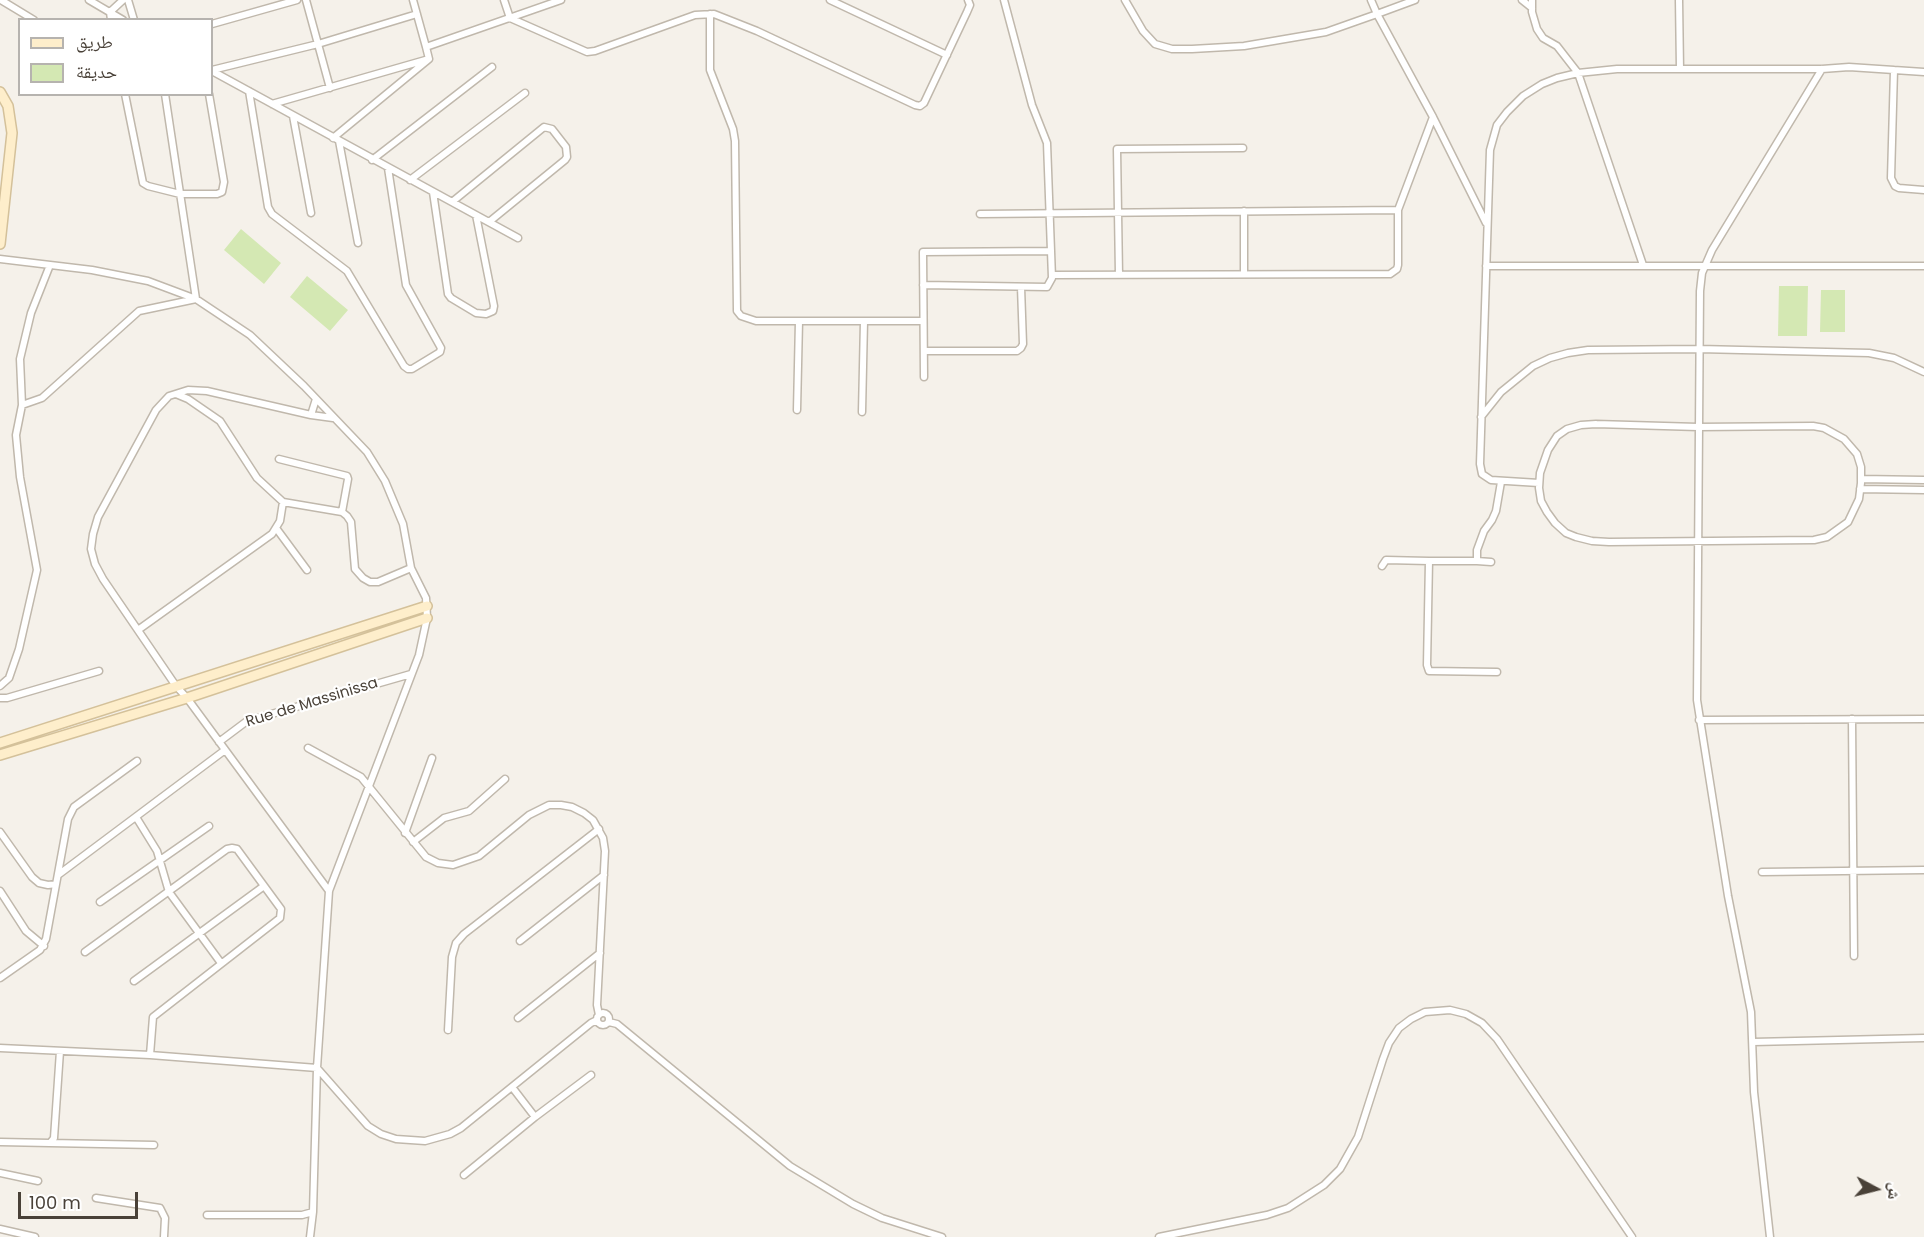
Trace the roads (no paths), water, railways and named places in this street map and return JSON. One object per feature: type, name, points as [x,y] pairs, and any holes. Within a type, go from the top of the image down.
[{"type":"main road","points":[[0,92],[8,106],[12,133],[0,244]]},
{"type":"main road","points":[[0,743],[428,606]]},
{"type":"main road","points":[[0,755],[187,698],[427,618]]},
{"type":"street","points":[[1,0],[31,18]]},
{"type":"street","points":[[89,0],[111,16],[125,0],[133,18]]},
{"type":"street","points":[[213,24],[297,0]]},
{"type":"street","points":[[306,0],[330,88]]},
{"type":"street","points":[[413,0],[429,59]]},
{"type":"street","points":[[504,0],[510,18],[587,52],[695,15],[710,14],[723,17],[920,106],[924,103],[967,12],[970,5],[968,0]]},
{"type":"street","points":[[426,47],[561,0]]},
{"type":"street","points":[[830,0],[947,55]]},
{"type":"street","points":[[923,285],[1047,287],[1050,283],[1052,275],[1047,143],[1032,105],[1004,0]]},
{"type":"street","points":[[1125,0],[1143,31],[1155,44],[1172,49],[1244,46],[1326,32],[1415,0]]},
{"type":"street","points":[[1371,0],[1487,225]]},
{"type":"street","points":[[1522,0],[1532,4],[1537,28],[1543,38],[1557,46],[1578,73],[1643,265]]},
{"type":"street","points":[[1679,0],[1680,69]]},
{"type":"street","points":[[213,71],[318,44],[417,14]]},
{"type":"street","points":[[710,14],[710,70],[733,129],[735,141],[737,310],[741,316],[756,321],[923,321]]},
{"type":"street","points":[[272,104],[429,59]]},
{"type":"street","points":[[336,139],[429,59]]},
{"type":"street","points":[[372,160],[492,67]]},
{"type":"street","points":[[1539,483],[1501,482],[1486,477],[1481,470],[1490,150],[1497,125],[1507,112],[1523,96],[1557,78],[1578,73],[1617,69],[1849,67],[1924,72]]},
{"type":"street","points":[[1770,1237],[1754,1092],[1750,1012],[1699,720],[1696,680],[1700,291],[1705,266],[1712,250],[1822,69]]},
{"type":"street","points":[[1894,70],[1892,182],[1899,188],[1924,190]]},
{"type":"street","points":[[213,72],[518,238]]},
{"type":"street","points":[[249,91],[268,207],[272,214],[347,271],[404,366],[412,369],[440,352],[441,348],[406,285],[388,168]]},
{"type":"street","points":[[410,180],[525,93]]},
{"type":"street","points":[[125,96],[143,183],[180,194],[217,195],[224,187],[208,96]]},
{"type":"street","points":[[165,96],[196,299]]},
{"type":"street","points":[[293,116],[311,213]]},
{"type":"street","points":[[1052,275],[1394,273],[1398,265],[1398,210],[1433,117]]},
{"type":"street","points":[[452,201],[544,127],[552,129],[566,147],[565,160],[489,222]]},
{"type":"street","points":[[336,139],[358,243]]},
{"type":"street","points":[[1119,275],[1117,149],[1243,148]]},
{"type":"street","points":[[433,192],[448,294],[476,313],[486,314],[493,311],[494,306],[476,215]]},
{"type":"street","points":[[980,214],[1398,210]]},
{"type":"street","points":[[1244,211],[1244,274]]},
{"type":"street","points":[[924,377],[923,252],[1050,251]]},
{"type":"street","points":[[0,259],[92,270],[148,280],[196,299],[249,335],[367,452],[385,481],[403,524],[411,568],[426,598],[427,618],[419,655],[329,891],[317,1068],[313,1212],[310,1237]]},
{"type":"street","points":[[0,687],[9,678],[19,649],[37,570],[20,477],[16,435],[22,405],[20,359],[31,313],[50,265]]},
{"type":"street","points":[[1486,266],[1924,266]]},
{"type":"street","points":[[924,351],[1017,351],[1023,344],[1021,287]]},
{"type":"street","points":[[22,405],[42,398],[139,311],[196,299]]},
{"type":"street","points":[[797,410],[799,321]]},
{"type":"street","points":[[862,412],[864,321]]},
{"type":"street","points":[[1481,417],[1501,392],[1533,366],[1550,358],[1588,350],[1699,349],[1869,353],[1894,358],[1924,372]]},
{"type":"street","points":[[329,891],[176,686],[103,579],[95,564],[91,549],[98,517],[156,410],[169,396],[188,390],[207,391],[311,415],[334,418]]},
{"type":"street","points":[[175,393],[188,399],[220,422],[257,478],[283,502],[342,512],[351,522],[355,569],[363,578],[370,582],[378,582],[411,568]]},
{"type":"street","points":[[311,415],[316,399]]},
{"type":"street","points":[[1596,424],[1698,427],[1813,426],[1824,428],[1844,439],[1857,454],[1861,467],[1861,479],[1854,511],[1848,522],[1827,537],[1814,540],[1698,542],[1592,541],[1576,537],[1566,533],[1547,512],[1541,501],[1539,483],[1540,472],[1548,450],[1557,436],[1567,429],[1596,424]]},
{"type":"street","points":[[279,459],[346,476],[348,480],[342,512]]},
{"type":"street","points":[[1861,479],[1924,480]]},
{"type":"street","points":[[1477,561],[1484,531],[1496,510],[1501,482]]},
{"type":"street","points":[[1860,489],[1924,490]]},
{"type":"street","points":[[138,630],[272,534],[280,521],[283,502]]},
{"type":"street","points":[[276,528],[307,570]]},
{"type":"street","points":[[1382,567],[1386,560],[1491,562]]},
{"type":"street","points":[[1429,561],[1429,671],[1497,672]]},
{"type":"street","points":[[0,698],[7,698],[99,671]]},
{"type":"street","name":"Rue de Massinissa","points":[[219,742],[248,721],[411,674]]},
{"type":"street","points":[[1852,719],[1854,956]]},
{"type":"street","points":[[1699,720],[1924,719]]},
{"type":"street","points":[[308,748],[351,770],[369,785],[426,857],[438,863],[453,865],[478,856],[529,815],[549,805],[561,804],[578,810],[593,820],[599,829],[605,851],[597,1005],[598,1017],[602,1025],[609,1022],[617,1024],[798,1171],[853,1204],[882,1218],[942,1237]]},
{"type":"street","points":[[58,876],[225,750]]},
{"type":"street","points":[[405,833],[432,758]]},
{"type":"street","points":[[0,966],[3,976],[44,946],[68,819],[74,807],[137,761]]},
{"type":"street","points":[[413,842],[444,818],[469,811],[505,779]]},
{"type":"street","points":[[136,818],[160,858],[169,892],[221,963]]},
{"type":"street","points":[[100,902],[209,826]]},
{"type":"street","points":[[448,1030],[452,957],[456,943],[464,934],[599,829]]},
{"type":"street","points":[[0,832],[32,877],[39,883],[56,884]]},
{"type":"street","points":[[85,952],[227,849],[237,849],[281,909],[280,918],[153,1017],[150,1055]]},
{"type":"street","points":[[1762,872],[1924,870]]},
{"type":"street","points":[[520,940],[604,875]]},
{"type":"street","points":[[134,981],[264,886]]},
{"type":"street","points":[[0,891],[26,931],[44,946]]},
{"type":"street","points":[[518,1018],[600,954]]},
{"type":"street","points":[[1160,1237],[1267,1215],[1288,1208],[1324,1185],[1340,1169],[1358,1137],[1389,1043],[1400,1028],[1411,1019],[1425,1012],[1450,1010],[1466,1014],[1482,1023],[1497,1039],[1632,1237]]},
{"type":"street","points":[[0,1048],[150,1055],[317,1068],[368,1126],[396,1139],[425,1141],[450,1134],[461,1128],[598,1017]]},
{"type":"street","points":[[1753,1042],[1924,1038]]},
{"type":"street","points":[[50,1143],[54,1138],[60,1051]]},
{"type":"street","points":[[464,1175],[591,1075]]},
{"type":"street","points":[[512,1087],[535,1117]]},
{"type":"street","points":[[0,1142],[154,1145]]},
{"type":"street","points":[[0,1173],[39,1181]]},
{"type":"street","points":[[96,1198],[160,1208],[165,1218],[164,1237]]},
{"type":"street","points":[[207,1215],[302,1215],[313,1212]]},
{"type":"street","points":[[0,1229],[35,1237]]}]
